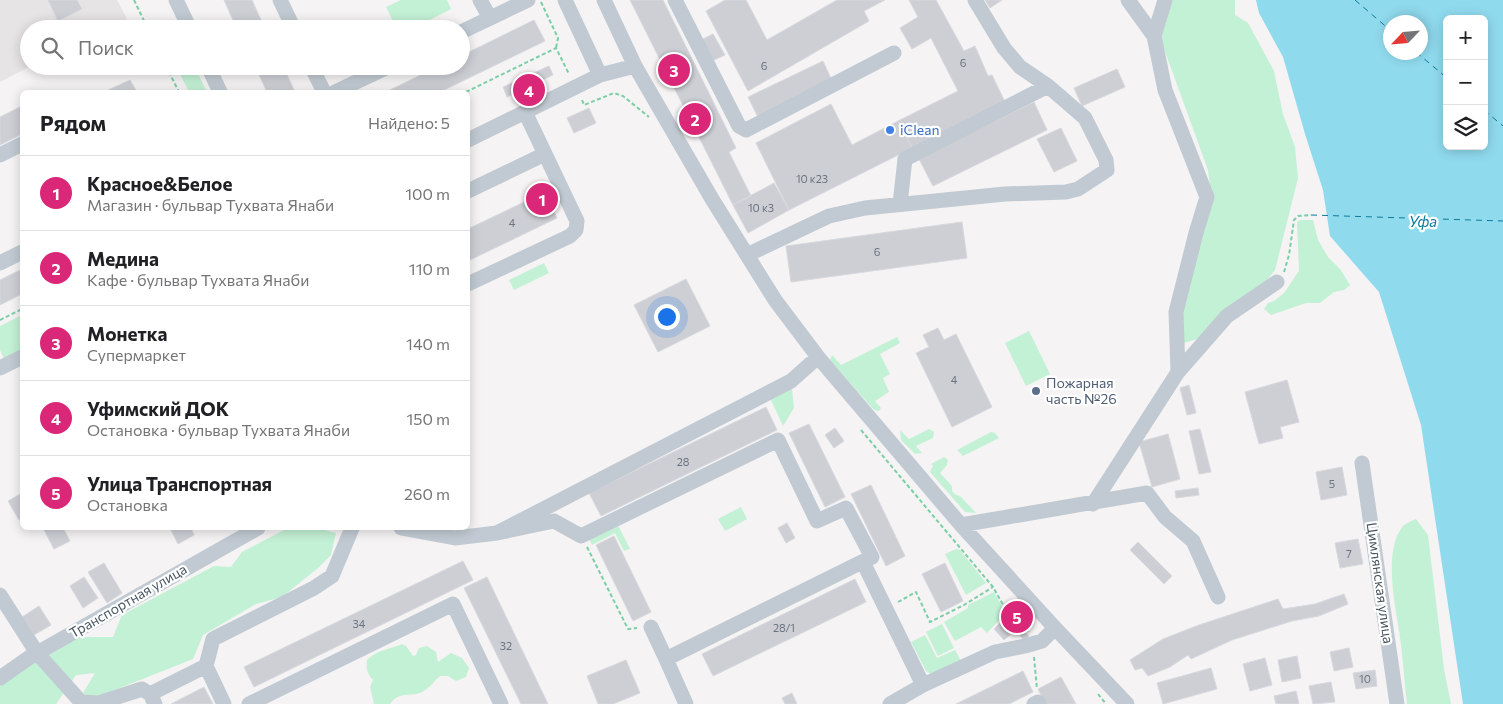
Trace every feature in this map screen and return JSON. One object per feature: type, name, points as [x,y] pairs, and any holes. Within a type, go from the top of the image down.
[{"type":"street","points":[[176,0],[186,20]]},
{"type":"street","points":[[280,0],[290,20]]},
{"type":"street","points":[[480,0],[490,18]]},
{"type":"street","points":[[470,28],[528,0]]},
{"type":"street","points":[[565,0],[600,75]]},
{"type":"street","points":[[604,0],[635,66],[712,200],[775,300],[818,357],[961,524],[1127,704]]},
{"type":"street","points":[[675,0],[739,126],[746,130],[894,54]]},
{"type":"street","points":[[747,255],[829,216],[865,208],[900,204],[1005,194],[1066,192],[1078,189],[1107,170],[1106,160],[1085,118],[1048,86],[1020,67],[1004,48],[975,0]]},
{"type":"street","points":[[1128,0],[1154,36],[1165,90],[1207,197],[1176,312],[1178,372]]},
{"type":"street","points":[[1154,36],[1166,0]]},
{"type":"street","points":[[470,139],[600,75],[635,66]]},
{"type":"street","points":[[212,75],[219,90]]},
{"type":"street","points":[[316,75],[323,90]]},
{"type":"street","points":[[339,90],[371,75]]},
{"type":"street","points":[[900,204],[905,159],[1048,86]]},
{"type":"street","points":[[470,283],[570,236],[576,230],[577,221],[525,112]]},
{"type":"street","points":[[0,155],[20,145]]},
{"type":"street","points":[[470,190],[545,154]]},
{"type":"street","points":[[0,263],[20,253]]},
{"type":"street","points":[[1092,504],[1178,372],[1227,316],[1277,282]]},
{"type":"street","points":[[497,533],[791,382],[818,357]]},
{"type":"street","points":[[0,368],[20,358]]},
{"type":"street","points":[[412,530],[455,538],[497,533],[554,521],[581,536],[778,440],[817,521],[846,508],[872,557],[666,659]]},
{"type":"street","name":"Цимлянская улица","points":[[1362,463],[1398,704]]},
{"type":"street","points":[[961,524],[1092,504],[1147,493],[1165,517],[1193,541],[1218,597]]},
{"type":"street","name":"Транспортная улица","points":[[0,678],[37,653],[254,530]]},
{"type":"street","points":[[224,704],[206,666],[213,639],[314,588],[332,576],[351,530]]},
{"type":"street","points":[[863,562],[923,685]]},
{"type":"street","points":[[0,595],[37,653],[81,702],[99,703],[142,689],[153,699],[206,666]]},
{"type":"street","points":[[249,704],[453,604],[501,704]]},
{"type":"street","points":[[652,627],[686,704]]},
{"type":"street","points":[[890,704],[923,685],[995,652],[1042,641],[1055,628]]},
{"type":"path","points":[[134,0],[144,20]]},
{"type":"path","points":[[540,0],[558,38],[556,48],[570,76]]},
{"type":"path","points":[[470,90],[556,48]]},
{"type":"path","points":[[170,75],[178,90]]},
{"type":"path","points":[[580,96],[584,105],[614,93],[623,96]]},
{"type":"path","points":[[1277,282],[1286,270],[1294,220],[1298,216],[1311,215]]},
{"type":"path","points":[[0,320],[20,311]]},
{"type":"path","points":[[581,536],[628,629],[652,627]]},
{"type":"path","points":[[886,608],[916,592],[930,622],[964,605],[993,587]]},
{"type":"path","points":[[1034,654],[1037,703]]},
{"type":"shaded area","points":[[0,0],[117,0],[127,19],[125,20],[20,20],[20,72],[0,82]]},
{"type":"green space","points":[[401,0],[447,0],[451,9],[430,20],[392,20],[386,7]]},
{"type":"green space","points":[[1170,0],[1235,0],[1235,15],[1248,23],[1274,71],[1283,114],[1295,147],[1298,178],[1275,270],[1262,286],[1197,339],[1184,343],[1181,311],[1212,202],[1208,170],[1159,35]]},
{"type":"green space","points":[[180,75],[198,75],[206,90],[188,90]]},
{"type":"green space","points":[[1300,220],[1313,220],[1318,240],[1328,257],[1340,269],[1350,285],[1344,290],[1334,292],[1320,303],[1306,303],[1271,315],[1264,309],[1268,303],[1284,293],[1299,271],[1297,222]]},
{"type":"green space","points":[[544,263],[549,273],[514,290],[509,280]]},
{"type":"green space","points":[[20,316],[20,351],[4,359],[0,350],[0,326]]},
{"type":"green space","points":[[1029,331],[1050,374],[1026,386],[1005,343]]},
{"type":"green space","points":[[897,337],[900,343],[880,354],[890,374],[883,378],[889,392],[875,401],[881,408],[879,411],[874,410],[830,360],[832,355],[841,365]]},
{"type":"green space","points":[[792,388],[794,408],[783,426],[771,400]]},
{"type":"green space","points":[[929,429],[934,432],[933,438],[916,446],[922,453],[915,454],[901,440],[900,430],[909,439]]},
{"type":"green space","points":[[991,432],[995,433],[999,438],[963,456],[957,450]]},
{"type":"green space","points":[[944,457],[948,460],[947,465],[940,473],[952,486],[952,491],[960,496],[976,513],[965,512],[930,472],[933,466],[931,464]]},
{"type":"green space","points":[[741,507],[747,519],[725,531],[718,519]]},
{"type":"green space","points":[[1416,519],[1428,535],[1444,669],[1451,704],[1407,704],[1402,649],[1393,592],[1392,563],[1393,549],[1403,526]]},
{"type":"green space","points":[[617,526],[630,549],[624,551],[615,533],[592,545],[589,539]]},
{"type":"green space","points":[[284,530],[325,530],[336,533],[331,555],[318,568],[282,597],[256,604],[203,635],[193,659],[92,699],[83,693],[95,673],[76,675],[56,704],[0,704],[0,685],[37,659],[79,637],[113,637],[122,615],[214,566],[231,567],[242,552]]},
{"type":"green space","points":[[956,549],[960,550],[986,583],[966,595],[945,554]]},
{"type":"green space","points":[[994,592],[1006,613],[987,633],[981,627],[955,641],[944,622],[968,608],[968,605]]},
{"type":"green space","points":[[942,624],[954,648],[938,656],[926,632]]},
{"type":"green space","points":[[925,635],[937,658],[955,650],[961,661],[933,675],[926,671],[911,642]]},
{"type":"green space","points":[[402,644],[406,646],[413,656],[416,655],[419,648],[427,646],[436,652],[438,662],[451,653],[462,658],[469,668],[466,677],[456,681],[448,676],[440,676],[418,694],[398,697],[390,704],[374,704],[370,687],[373,680],[367,671],[367,660],[371,656]]},
{"type":"water","name":"Уфа","points":[[1256,0],[1503,0],[1503,704],[1463,704],[1421,425],[1379,292],[1330,236],[1323,190],[1283,57],[1259,13]]},
{"type":"building","points":[[48,0],[77,0],[82,9],[58,20]]},
{"type":"building","points":[[224,0],[252,0],[261,20],[233,20]]},
{"type":"building","points":[[630,0],[663,0],[736,148],[729,152],[751,196],[733,205]]},
{"type":"building","points":[[725,0],[746,0],[767,40],[837,0],[885,0],[864,11],[869,21],[748,91],[706,11]]},
{"type":"building","points":[[909,0],[936,0],[964,51],[975,46],[988,76],[992,75],[1005,102],[912,148],[898,121],[958,91],[931,38],[912,49],[900,28],[918,17]]},
{"type":"building","points":[[985,0],[1002,0],[990,8]]},
{"type":"building","points":[[534,20],[545,41],[444,90],[390,90],[421,75],[470,75],[470,52]]},
{"type":"building","points":[[713,34],[725,55],[712,61],[701,40]]},
{"type":"building","points":[[823,61],[833,83],[759,119],[748,97]]},
{"type":"building","points":[[549,66],[553,75],[507,97],[503,87]]},
{"type":"building","points":[[1117,69],[1125,87],[1082,106],[1074,88]]},
{"type":"building","points":[[259,75],[287,75],[294,90],[266,90]]},
{"type":"building","points":[[130,80],[136,90],[108,90]]},
{"type":"building","points":[[1034,102],[1047,130],[933,186],[919,159]]},
{"type":"building","points":[[831,104],[852,145],[898,121],[912,148],[789,210],[756,143]]},
{"type":"building","points":[[20,107],[20,135],[0,145],[0,117]]},
{"type":"building","points":[[589,108],[596,123],[574,133],[567,118]]},
{"type":"building","points":[[1061,128],[1077,161],[1054,172],[1037,139]]},
{"type":"building","points":[[774,183],[789,210],[748,233],[733,205]]},
{"type":"building","points":[[545,192],[557,218],[470,260],[470,228]]},
{"type":"building","points":[[962,222],[967,258],[791,282],[786,246]]},
{"type":"building","points":[[20,270],[20,295],[0,305],[0,280]]},
{"type":"building","points":[[686,279],[710,326],[658,352],[634,305]]},
{"type":"building","points":[[938,328],[944,340],[956,334],[992,407],[952,427],[916,353],[929,347],[923,335]]},
{"type":"building","points":[[1287,380],[1299,422],[1280,427],[1283,438],[1259,444],[1245,392]]},
{"type":"building","points":[[1189,385],[1196,413],[1187,415],[1180,388]]},
{"type":"building","points":[[766,407],[777,430],[601,516],[589,493]]},
{"type":"building","points":[[809,424],[845,497],[825,507],[789,433]]},
{"type":"building","points":[[835,428],[844,441],[834,448],[825,435]]},
{"type":"building","points":[[1200,429],[1211,472],[1199,474],[1189,431]]},
{"type":"building","points":[[1168,434],[1180,479],[1152,487],[1139,442]]},
{"type":"building","points":[[1342,467],[1347,495],[1321,500],[1316,472]]},
{"type":"building","points":[[871,485],[905,556],[886,566],[851,494]]},
{"type":"building","points":[[1198,488],[1199,495],[1176,498],[1175,491]]},
{"type":"building","points":[[20,494],[19,520],[8,501]]},
{"type":"building","points":[[787,523],[795,538],[786,543],[778,528]]},
{"type":"building","points":[[44,530],[64,530],[70,541],[54,549]]},
{"type":"building","points":[[171,530],[192,530],[194,535],[178,544]]},
{"type":"building","points":[[614,536],[651,612],[633,621],[596,545]]},
{"type":"building","points":[[1358,539],[1363,564],[1340,568],[1335,543]]},
{"type":"building","points":[[1138,542],[1172,576],[1164,584],[1130,550]]},
{"type":"building","points":[[463,561],[473,580],[254,687],[244,667]]},
{"type":"building","points":[[104,563],[122,593],[107,603],[88,572]]},
{"type":"building","points":[[945,563],[963,601],[941,612],[922,574]]},
{"type":"building","points":[[84,577],[98,598],[83,608],[70,586]]},
{"type":"building","points":[[487,577],[548,704],[521,704],[464,588]]},
{"type":"building","points":[[855,579],[866,602],[713,676],[702,654]]},
{"type":"building","points":[[1344,594],[1348,604],[1319,616],[1292,621],[1232,640],[1191,659],[1188,655],[1170,667],[1148,676],[1142,668],[1135,670],[1130,660],[1163,639],[1278,599],[1283,609],[1315,604]]},
{"type":"building","points":[[39,606],[51,625],[34,635],[22,617]]},
{"type":"building","points":[[1008,613],[1019,625],[1014,629],[1003,618]]},
{"type":"building","points":[[1000,623],[1011,634],[1004,640],[994,629]]},
{"type":"building","points":[[1019,625],[1029,636],[1024,640],[1014,629]]},
{"type":"building","points":[[1349,648],[1353,667],[1334,671],[1330,652]]},
{"type":"building","points":[[1297,656],[1301,678],[1282,682],[1278,660]]},
{"type":"building","points":[[1265,658],[1272,685],[1250,691],[1243,664]]},
{"type":"building","points":[[626,660],[640,693],[613,704],[598,704],[587,676]]},
{"type":"building","points":[[1211,668],[1217,689],[1163,704],[1157,683]]},
{"type":"building","points":[[1375,670],[1377,686],[1356,689],[1353,673]]},
{"type":"building","points":[[1023,671],[1033,692],[1009,704],[956,704]]},
{"type":"building","points":[[1061,677],[1076,704],[1045,704],[1038,689]]},
{"type":"building","points":[[1331,682],[1335,702],[1313,704],[1309,686]]},
{"type":"building","points":[[204,687],[213,704],[171,704]]},
{"type":"building","points":[[1296,691],[1299,704],[1276,704],[1274,696]]},
{"type":"building","points":[[792,693],[797,704],[785,704],[782,698]]},
{"type":"ferry route","points":[[1355,0],[1383,24]]},
{"type":"ferry route","points":[[1426,60],[1443,75]]},
{"type":"ferry route","points":[[1488,113],[1503,126]]},
{"type":"ferry route","points":[[1311,215],[1503,221]]},
{"type":"place","name":"Монетка","points":[[674,70]]},
{"type":"place","name":"Уфимский ДОК","points":[[529,90]]},
{"type":"place","name":"Медина","points":[[695,119]]},
{"type":"place","name":"iClean","points":[[890,130]]},
{"type":"place","name":"Красное&Белое","points":[[542,199]]},
{"type":"place","name":"Пожарная часть №26","points":[[1036,391]]},
{"type":"place","name":"Улица Транспортная","points":[[1017,617]]}]
